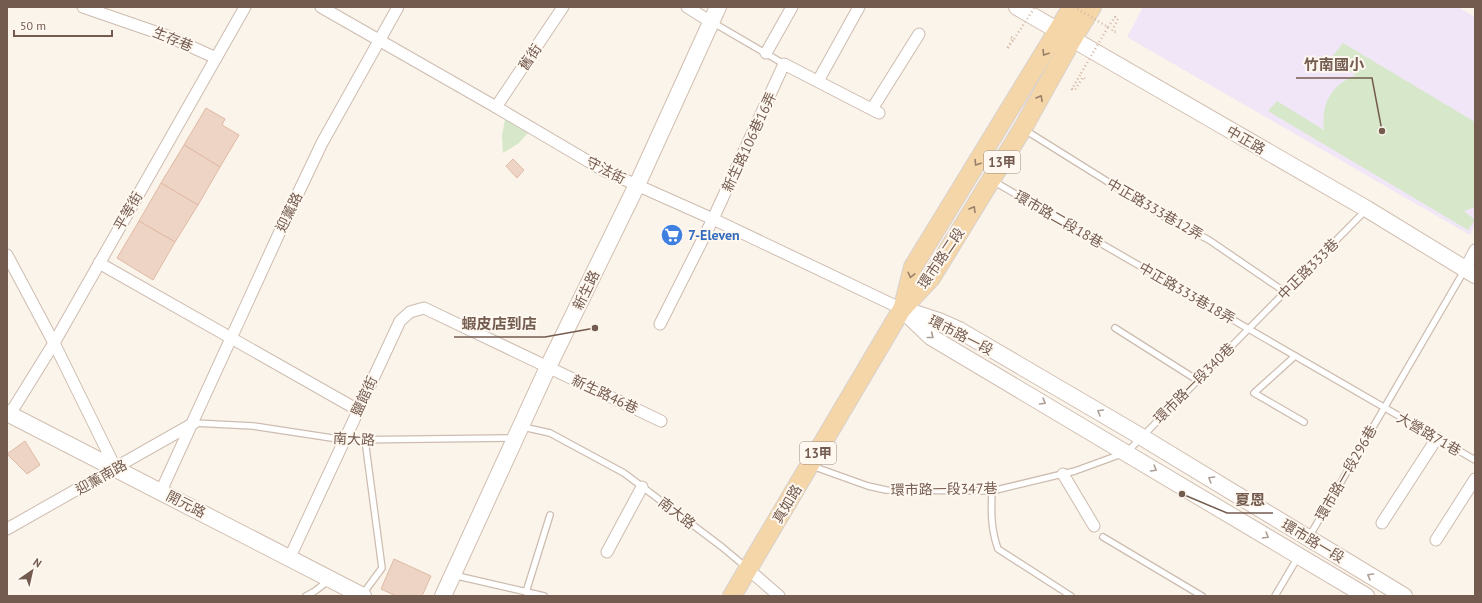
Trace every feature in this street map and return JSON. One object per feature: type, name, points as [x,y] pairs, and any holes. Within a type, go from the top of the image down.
[{"type":"main road","name":"新生路","points":[[443,596],[548,367],[637,185],[718,7]]},
{"type":"main road","name":"中正路","points":[[1017,7],[1367,209],[1470,272]]},
{"type":"main road","name":"環市路二段","points":[[902,309],[931,278],[1023,128],[1065,35],[1073,7]]},
{"type":"main road","name":"環市路二段","points":[[902,309],[913,267],[1065,35],[1092,7]]},
{"type":"main road","name":"環市路一段","points":[[902,309],[940,321],[959,330],[1140,436],[1404,596]]},
{"type":"main road","name":"環市路一段","points":[[902,309],[931,337],[1366,596]]},
{"type":"main road","name":"真如路","points":[[732,596],[902,309]]},
{"type":"main road","name":"開元路","points":[[8,414],[331,578],[363,596]]},
{"type":"street","name":"生存巷","points":[[83,7],[170,37],[216,58]]},
{"type":"street","name":"平等街","points":[[8,414],[54,343],[245,7]]},
{"type":"street","name":"守法街","points":[[321,7],[603,170],[713,219],[902,309]]},
{"type":"street","name":"迎薰路","points":[[161,491],[194,423],[322,143],[378,40],[398,7]]},
{"type":"street","name":"舊街","points":[[496,107],[563,7]]},
{"type":"street","points":[[687,7],[711,22]]},
{"type":"street","points":[[766,54],[792,7]]},
{"type":"street","points":[[818,81],[859,7]]},
{"type":"street","points":[[784,64],[876,111],[919,34]]},
{"type":"street","name":"新生路106巷16弄","points":[[660,324],[713,219],[784,64]]},
{"type":"street","points":[[1470,272],[1475,250]]},
{"type":"street","points":[[7,255],[54,343],[116,468]]},
{"type":"street","points":[[99,263],[358,410]]},
{"type":"street","name":"鹽館街","points":[[290,558],[400,321],[410,312],[424,308],[548,367]]},
{"type":"street","name":"新生路46巷","points":[[548,367],[661,421]]},
{"type":"street","name":"迎薰南路","points":[[7,529],[194,423]]},
{"type":"street","points":[[1382,523],[1437,438]]},
{"type":"street","points":[[1063,474],[1094,526]]},
{"type":"street","points":[[1436,540],[1475,479]]},
{"type":"street","points":[[607,552],[642,487]]},
{"type":"street","name":"南大路","points":[[748,569],[779,596]]},
{"type":"lane","points":[[711,22],[784,64]]},
{"type":"lane","name":"中正路333巷12弄","points":[[1023,128],[1161,215],[1209,240],[1285,292]]},
{"type":"lane","name":"環市路二段18巷","points":[[991,180],[1126,258]]},
{"type":"lane","name":"中正路333巷","points":[[1248,329],[1367,209]]},
{"type":"lane","name":"中正路333巷18弄","points":[[1126,258],[1295,356]]},
{"type":"lane","name":"環市路一段296巷","points":[[1308,539],[1383,408],[1470,272]]},
{"type":"lane","points":[[1115,328],[1197,380]]},
{"type":"lane","name":"環市路一段340巷","points":[[1140,436],[1248,329]]},
{"type":"lane","points":[[1295,356],[1254,393],[1304,422]]},
{"type":"lane","name":"大營路71巷","points":[[1295,356],[1475,460]]},
{"type":"lane","name":"南大路","points":[[194,423],[253,426],[345,440],[550,433],[624,473],[722,547],[748,569]]},
{"type":"lane","name":"環市路一段347巷","points":[[810,465],[868,486],[886,490],[992,491],[1063,474],[1126,452],[1140,436]]},
{"type":"lane","points":[[363,596],[382,568],[365,440]]},
{"type":"lane","points":[[992,491],[991,514],[994,538],[998,550],[1071,596]]},
{"type":"lane","points":[[526,592],[550,515]]},
{"type":"lane","points":[[1103,537],[1202,596]]},
{"type":"lane","points":[[1275,596],[1299,556]]},
{"type":"lane","points":[[453,574],[544,596]]},
{"type":"lane","points":[[306,596],[315,591],[331,578]]},
{"type":"path","points":[[1013,38],[1034,7]]},
{"type":"path","points":[[1073,7],[1108,27]]},
{"type":"path","points":[[1085,79],[1083,77],[1075,90],[1072,89],[1115,17],[1118,19],[1112,30],[1116,32]]},
{"type":"shaded area","points":[[1143,7],[1458,7],[1475,17],[1475,225],[1470,235],[1127,37]]},
{"type":"green space","points":[[1343,43],[1475,122],[1475,207],[1464,211],[1475,220],[1468,230],[1268,111],[1277,101],[1324,130],[1324,112],[1330,96],[1340,84],[1356,75],[1330,59]]},
{"type":"green space","points":[[505,119],[528,133],[519,143],[503,153],[502,136]]},
{"type":"building","points":[[206,108],[225,119],[222,125],[239,135],[220,167],[184,145]]},
{"type":"building","points":[[184,145],[220,167],[198,205],[161,183]]},
{"type":"building","points":[[513,159],[524,170],[517,178],[506,166]]},
{"type":"building","points":[[161,183],[198,205],[175,242],[139,221]]},
{"type":"building","points":[[139,221],[175,242],[153,280],[117,258]]},
{"type":"building","points":[[25,441],[40,465],[27,474],[7,454]]},
{"type":"building","points":[[394,559],[431,576],[422,596],[396,596],[381,589]]},
{"type":"place","name":"竹南國小","points":[[1382,131]]},
{"type":"place","name":"7-Eleven","points":[[672,235]]},
{"type":"place","name":"蝦皮店到店","points":[[595,328]]},
{"type":"place","name":"夏恩","points":[[1182,494]]}]
